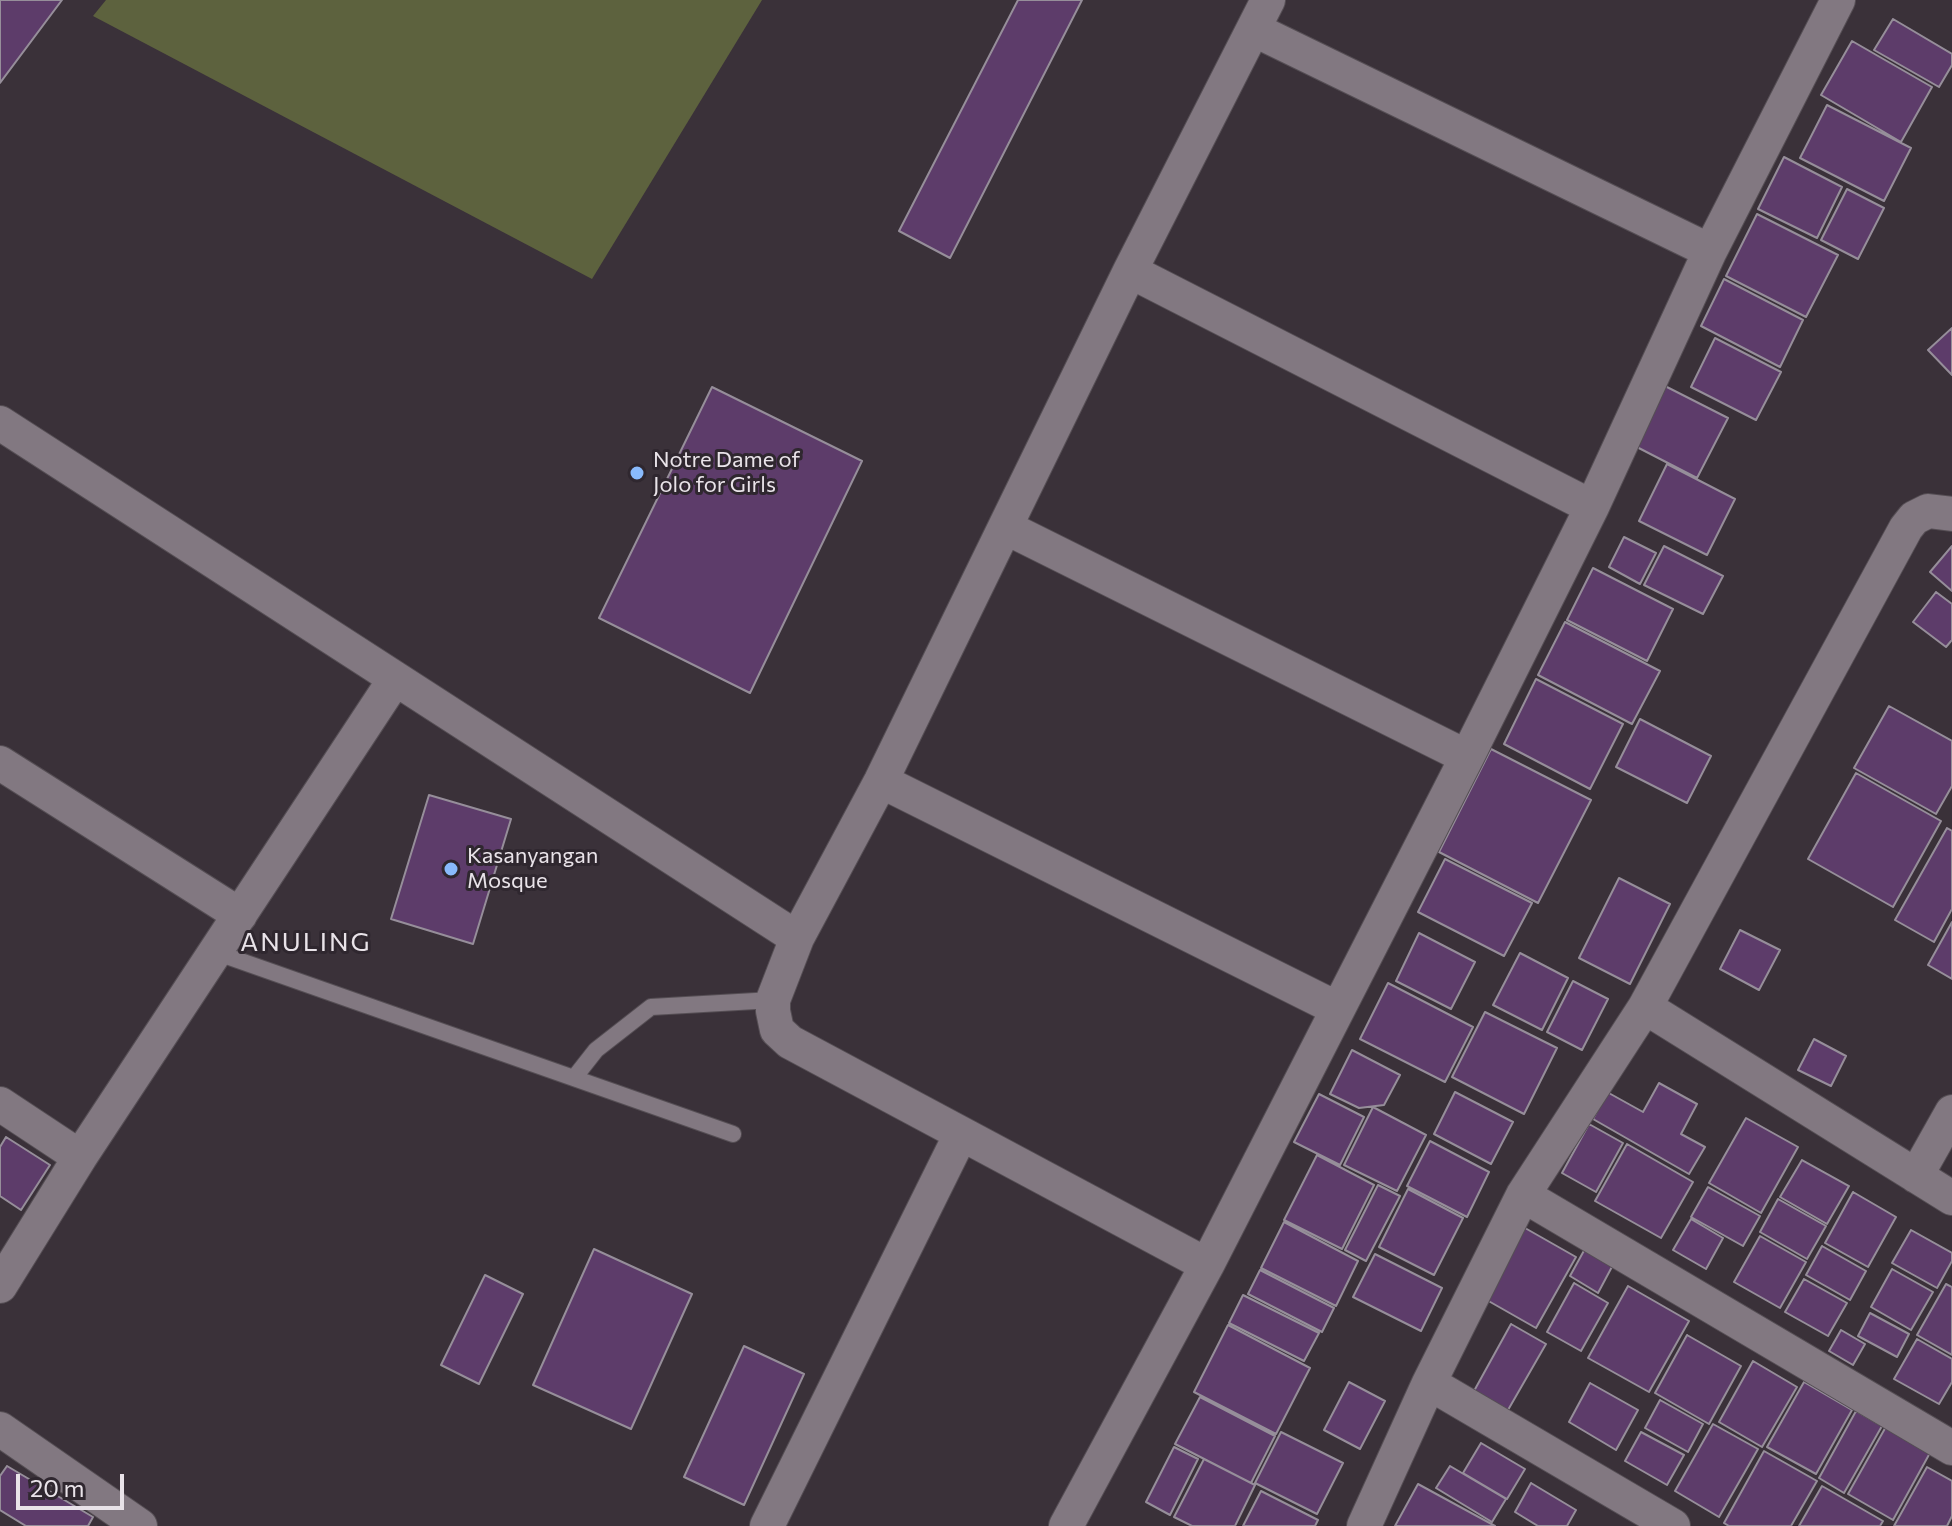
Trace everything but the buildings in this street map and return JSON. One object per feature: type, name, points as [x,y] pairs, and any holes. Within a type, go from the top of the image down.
[{"type":"street","points":[[1066,1526],[1207,1265],[1467,757],[1592,507],[1710,251],[1838,0]]},
{"type":"street","points":[[1207,1265],[782,1037],[773,1020],[773,1000],[797,938],[881,781],[1130,271],[1261,15],[1710,251]]},
{"type":"street","points":[[1130,271],[1592,507]]},
{"type":"street","points":[[0,423],[797,938]]},
{"type":"street","points":[[1364,1526],[1429,1383],[1523,1195],[1645,1007],[1906,528],[1914,518],[1928,511],[1952,514]]},
{"type":"street","points":[[1005,527],[1467,757]]},
{"type":"street","points":[[0,1286],[80,1157],[395,679]]},
{"type":"street","points":[[0,763],[240,915]]},
{"type":"street","points":[[881,781],[1336,1008]]},
{"type":"street","points":[[1645,1007],[1952,1198]]},
{"type":"street","points":[[0,1104],[80,1157]]},
{"type":"street","points":[[1916,1176],[1952,1112]]},
{"type":"street","points":[[767,1526],[961,1134]]},
{"type":"street","points":[[1523,1195],[1952,1448]]},
{"type":"street","points":[[1429,1383],[1673,1526]]},
{"type":"street","points":[[0,1429],[137,1525]]},
{"type":"lane","points":[[215,952],[733,1134]]},
{"type":"lane","points":[[574,1078],[596,1050],[651,1007],[773,1000]]},
{"type":"green space","points":[[106,0],[762,0],[592,279],[93,16]]},
{"type":"place","name":"Notre Dame of Jolo for Girls","points":[[637,473]]},
{"type":"place","name":"Kasanyangan Mosque","points":[[451,869]]},
{"type":"district","name":"ANULING","points":[[306,942]]}]
